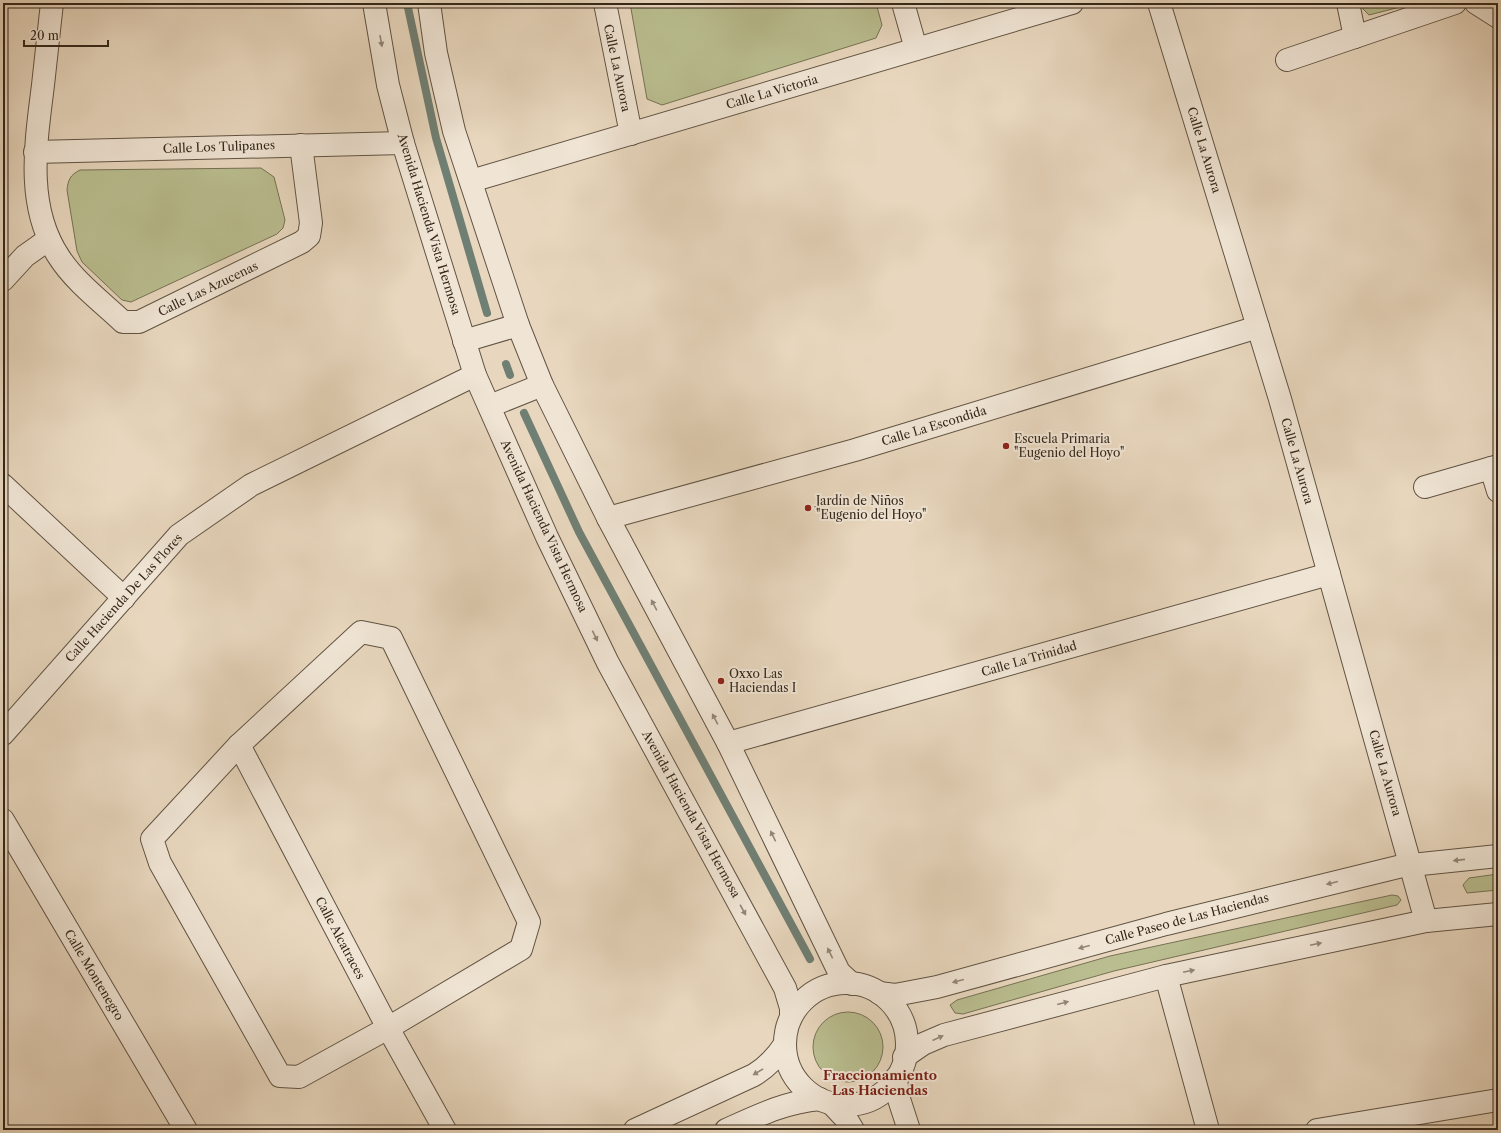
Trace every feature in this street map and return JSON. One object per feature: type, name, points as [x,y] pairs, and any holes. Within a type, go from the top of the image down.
[{"type":"street","points":[[3,280],[25,256],[49,239],[42,220],[37,198],[35,152],[52,3]]},
{"type":"street","name":"Avenida Hacienda Vista Hermosa","points":[[374,3],[388,85],[403,143],[475,376],[490,406],[547,537],[608,663],[785,988],[791,1008],[791,1017]]},
{"type":"street","points":[[429,3],[443,86],[454,131],[472,181],[518,325],[542,385],[608,518],[728,743],[839,972],[852,984]]},
{"type":"street","name":"Calle La Aurora","points":[[604,3],[631,134]]},
{"type":"street","points":[[903,3],[916,49]]},
{"type":"street","name":"Calle La Victoria","points":[[472,181],[1072,3]]},
{"type":"street","name":"Calle La Aurora","points":[[1159,3],[1280,399],[1426,921]]},
{"type":"street","points":[[1348,3],[1355,37]]},
{"type":"street","points":[[1287,60],[1455,3]]},
{"type":"street","points":[[1476,3],[1498,17]]},
{"type":"street","name":"Calle Los Tulipanes","points":[[35,152],[403,143]]},
{"type":"street","name":"Calle Las Azucenas","points":[[49,239],[59,257],[72,273],[123,322],[139,322],[294,248],[308,236],[311,223],[301,145]]},
{"type":"street","points":[[464,341],[518,325]]},
{"type":"street","name":"Calle La Escondida","points":[[608,518],[855,450],[1258,327]]},
{"type":"street","name":"Calle Hacienda De Las Flores","points":[[3,734],[179,535],[251,485],[475,376]]},
{"type":"street","points":[[490,406],[542,385]]},
{"type":"street","points":[[1425,487],[1494,467],[1498,492]]},
{"type":"street","points":[[3,485],[124,598]]},
{"type":"street","name":"Calle La Trinidad","points":[[728,743],[1329,574]]},
{"type":"street","points":[[361,632],[391,638],[529,922],[521,950],[388,1028],[299,1077],[280,1076],[160,863],[152,838],[239,745],[361,632]]},
{"type":"street","name":"Calle Alcatraces","points":[[239,745],[388,1028],[445,1130]]},
{"type":"street","name":"Calle Montenegro","points":[[3,820],[186,1130]]},
{"type":"street","name":"Calle Paseo de Las Haciendas","points":[[879,993],[895,995],[937,987],[1166,924],[1411,865],[1498,856]]},
{"type":"street","points":[[904,1057],[913,1050],[944,1035],[1166,976],[1426,921],[1498,914]]},
{"type":"street","points":[[1166,976],[1208,1130]]},
{"type":"street","points":[[726,1130],[775,1107],[791,1103],[826,1101],[858,1104],[876,1097],[896,1078],[903,1066],[907,1046],[904,1025],[894,1007],[879,993],[860,984],[840,983],[820,988],[804,1000],[791,1017],[785,1044],[792,1072],[803,1088],[826,1101],[847,1120],[853,1130]]},
{"type":"street","points":[[636,1130],[754,1075],[767,1067],[778,1055],[785,1044]]},
{"type":"street","points":[[896,1078],[898,1096],[909,1130]]},
{"type":"street","points":[[1326,1129],[1498,1100]]},
{"type":"green space","points":[[630,3],[876,3],[882,25],[876,38],[662,105],[647,99]]},
{"type":"green space","points":[[1362,3],[1416,3],[1369,15],[1363,9]]},
{"type":"green space","points":[[261,168],[274,177],[285,220],[283,228],[277,234],[131,302],[122,300],[82,262],[77,251],[67,190],[70,178],[80,170]]},
{"type":"green space","points":[[1498,874],[1498,890],[1467,893],[1463,885],[1469,878]]},
{"type":"green space","points":[[1392,895],[1398,896],[1401,900],[1397,905],[1114,971],[963,1014],[955,1013],[950,1005],[957,1000],[1110,956]]},
{"type":"green space","points":[[848,1012],[867,1018],[877,1028],[883,1047],[877,1066],[867,1076],[848,1082],[829,1076],[819,1066],[813,1047],[819,1028],[829,1018]]},
{"type":"waterway","points":[[407,3],[436,138],[487,313]]},
{"type":"waterway","points":[[506,364],[510,375]]},
{"type":"waterway","points":[[524,413],[579,532],[810,959]]},
{"type":"place","name":"Escuela Primaria \"Eugenio del Hoyo\"","points":[[1006,446]]},
{"type":"place","name":"Jardín de Niños \"Eugenio del Hoyo\"","points":[[808,508]]},
{"type":"place","name":"Oxxo Las Haciendas I","points":[[721,681]]},
{"type":"district","name":"Fraccionamiento Las Haciendas","points":[[880,1082]]}]
